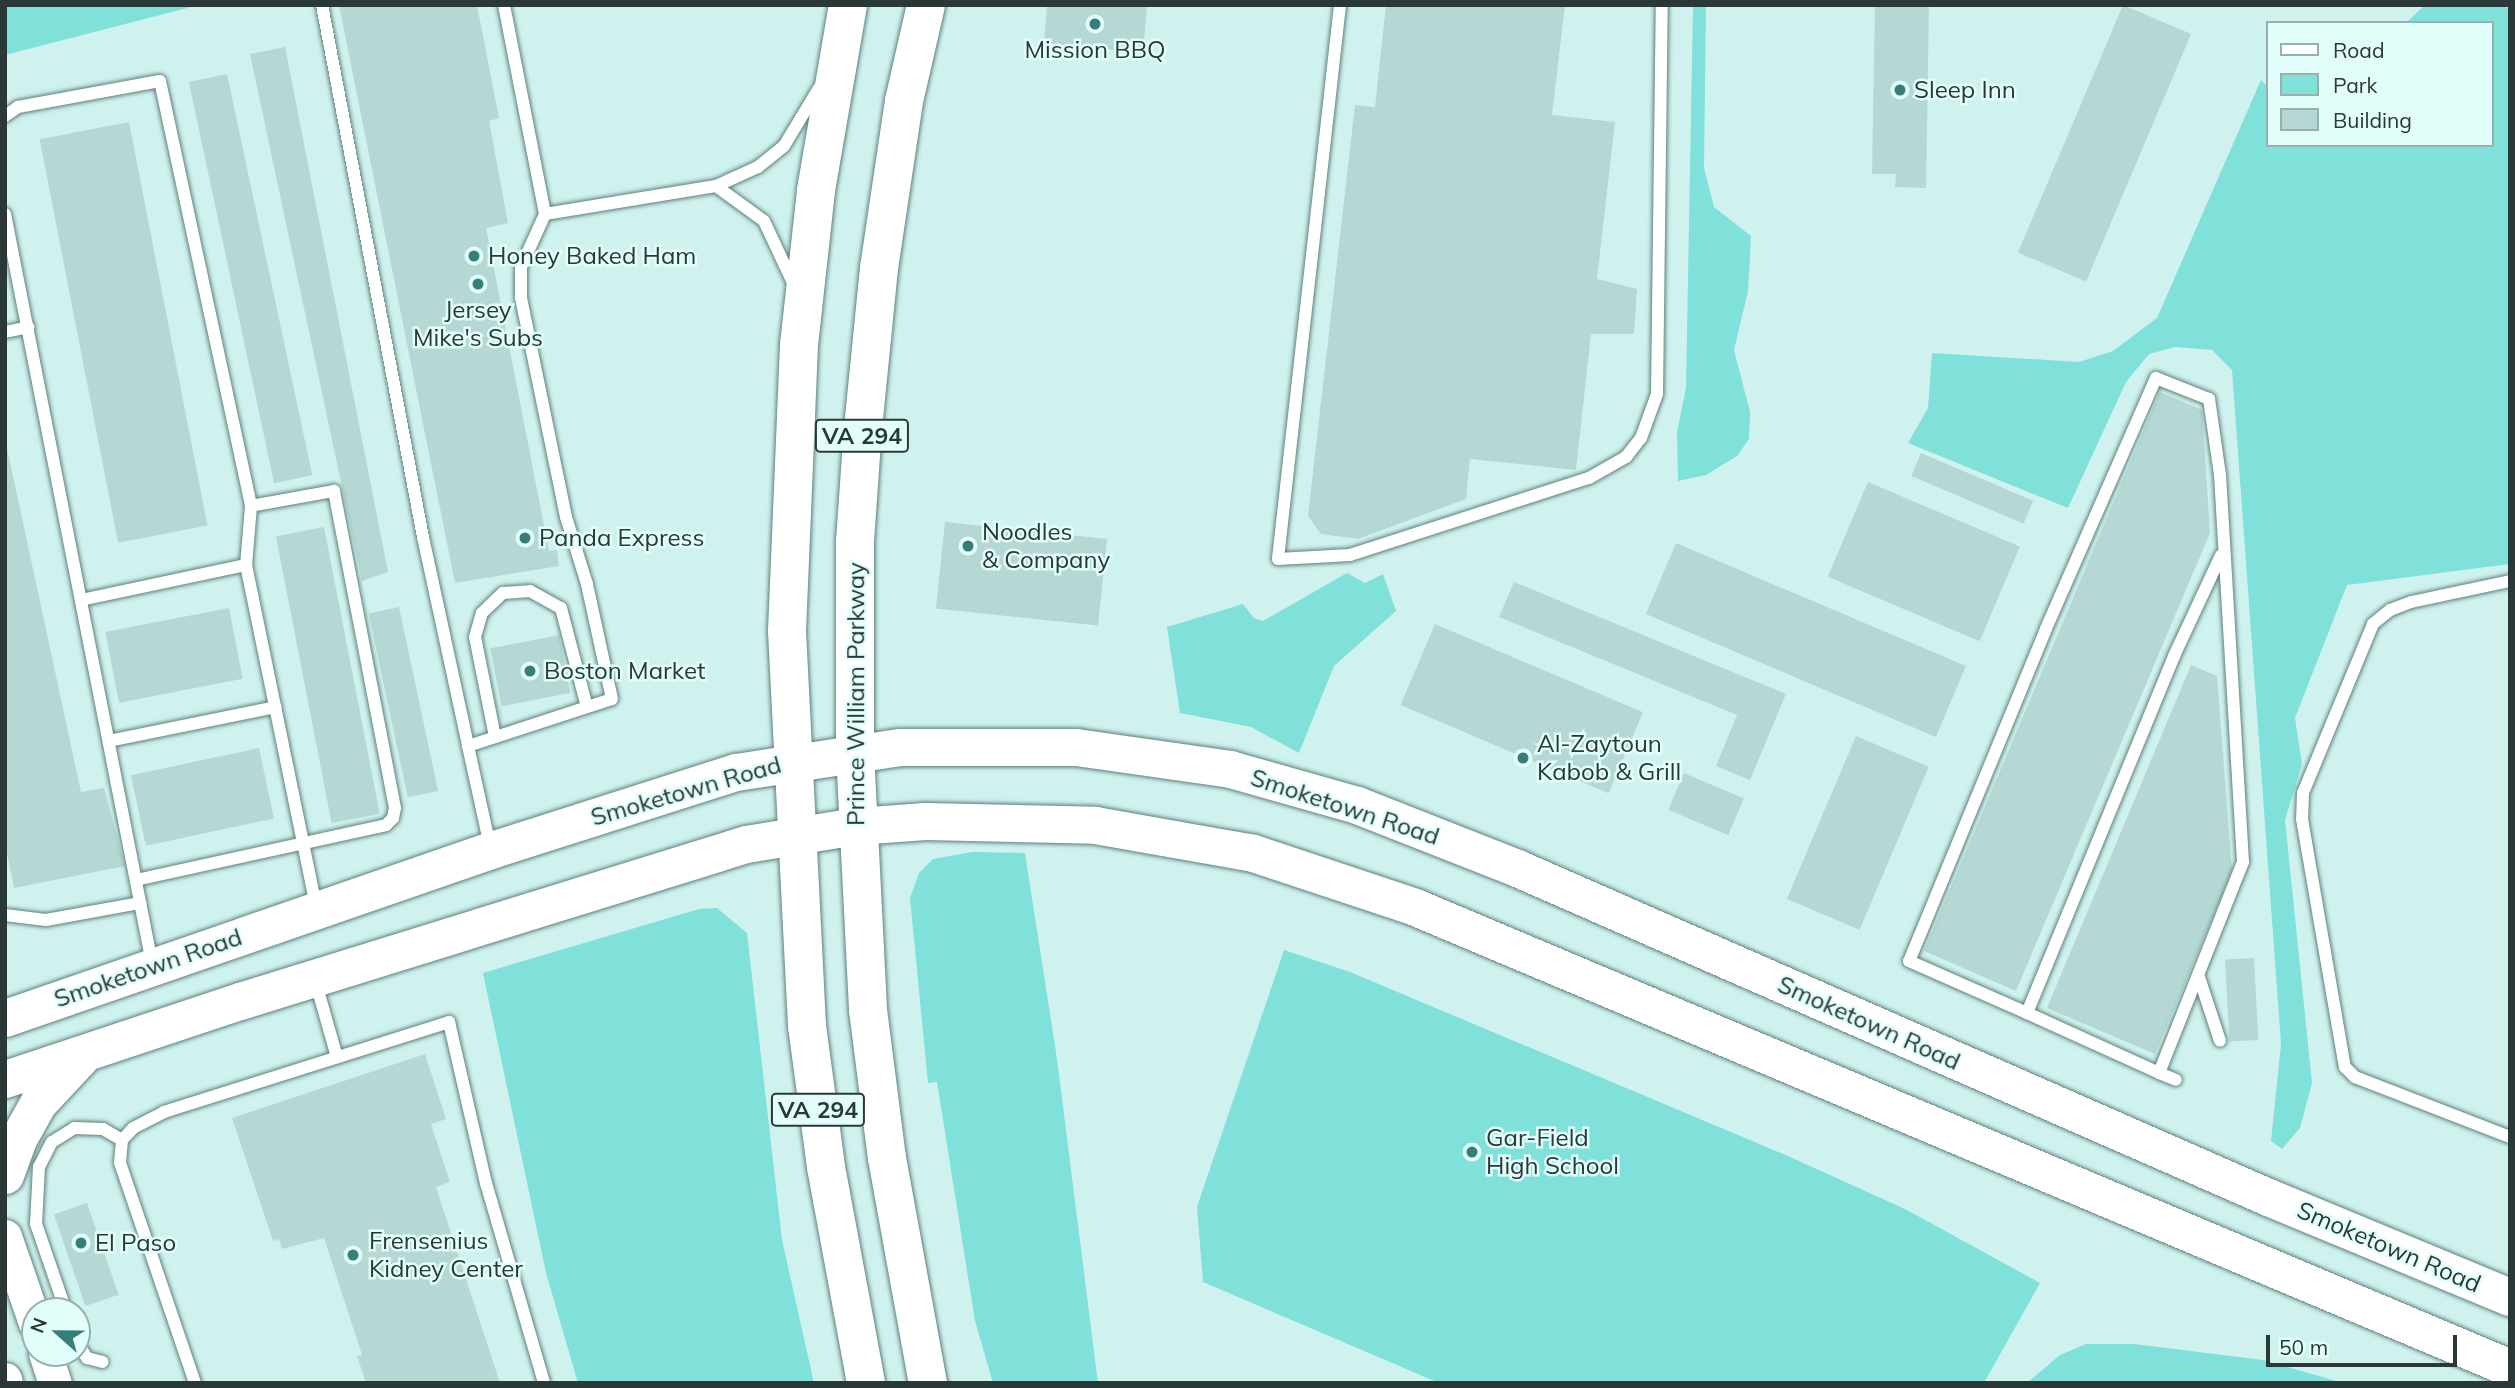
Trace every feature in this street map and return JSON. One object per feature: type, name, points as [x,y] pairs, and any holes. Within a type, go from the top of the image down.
[{"type":"highway","name":"VA 294","points":[[848,5],[816,191],[803,314],[788,566],[794,834],[807,1026],[826,1167],[866,1383]]},
{"type":"highway","name":"Prince William Parkway","points":[[926,5],[904,100],[863,427],[855,541],[855,751],[856,826],[868,1010],[887,1158],[928,1383]]},
{"type":"main road","name":"Smoketown Road","points":[[5,1018],[491,849],[736,772],[855,751],[990,744],[1076,747],[1230,769],[1357,805],[1529,873],[2258,1192],[2510,1297]]},
{"type":"main road","points":[[5,1079],[314,977],[701,858],[794,834],[856,826],[1011,820],[1096,825],[1214,844],[1332,876],[1692,1022],[2510,1368]]},
{"type":"main road","points":[[5,1175],[18,1139],[38,1103],[87,1052]]},
{"type":"street","points":[[5,1236],[26,1297]]},
{"type":"lane","points":[[321,5],[423,537],[491,849]]},
{"type":"lane","points":[[468,746],[612,699],[587,584],[566,517],[520,290],[522,267],[545,214],[504,5]]},
{"type":"lane","points":[[1340,5],[1278,559],[1350,555],[1589,478],[1626,457],[1641,438],[1657,394],[1662,5]]},
{"type":"lane","points":[[545,214],[716,186],[768,162],[784,146],[839,50]]},
{"type":"lane","points":[[5,116],[18,107],[160,81],[251,506],[246,565],[317,910]]},
{"type":"lane","points":[[716,186],[765,221],[788,268],[803,314]]},
{"type":"lane","points":[[5,214],[152,967]]},
{"type":"lane","points":[[5,332],[27,327]]},
{"type":"lane","points":[[2159,1073],[2243,862],[2235,688],[2222,554],[2220,475],[2209,399],[2156,378],[2046,629],[1909,961],[2027,1013],[2159,1073],[2176,1080]]},
{"type":"lane","points":[[136,880],[386,825],[395,808],[334,491],[251,506]]},
{"type":"lane","points":[[2027,1013],[2174,656],[2222,554]]},
{"type":"lane","points":[[81,600],[246,565]]},
{"type":"lane","points":[[2510,581],[2411,602],[2390,610],[2372,624],[2303,793],[2302,818],[2345,1067],[2355,1077],[2510,1137]]},
{"type":"lane","points":[[495,737],[475,637],[482,612],[503,593],[539,593],[561,608],[587,708]]},
{"type":"lane","points":[[109,741],[276,707]]},
{"type":"lane","points":[[5,915],[46,920],[140,903]]},
{"type":"lane","points":[[314,977],[337,1057]]},
{"type":"lane","points":[[2199,977],[2220,1041]]},
{"type":"lane","points":[[195,1383],[120,1163],[122,1140],[133,1128],[164,1112],[449,1021],[486,1183],[544,1383]]},
{"type":"lane","points":[[61,1297],[36,1224],[39,1167],[52,1142],[74,1128],[103,1129],[122,1140]]},
{"type":"lane","points":[[91,1358],[103,1362]]},
{"type":"green space","points":[[5,5],[199,5],[5,55]]},
{"type":"green space","points":[[1693,5],[1706,5],[1704,168],[1714,207],[1751,236],[1748,291],[1734,350],[1750,412],[1749,439],[1737,456],[1706,475],[1678,481],[1677,432],[1686,388]]},
{"type":"green space","points":[[2425,5],[2504,5],[2510,11],[2510,564],[2347,585],[2295,718],[2302,764],[2285,820],[2312,1083],[2300,1128],[2282,1149],[2271,1141],[2281,1044],[2232,370],[2212,350],[2175,347],[2149,354],[2126,382],[2068,508],[1908,443],[1928,408],[1932,353],[2079,362],[2113,351],[2157,318],[2261,80],[2266,85],[2266,147],[2494,147],[2494,21],[2408,21]]},
{"type":"green space","points":[[1347,573],[1365,583],[1383,574],[1396,611],[1334,666],[1299,753],[1251,727],[1180,713],[1167,627],[1243,604],[1254,618],[1263,621]]},
{"type":"green space","points":[[972,852],[1025,853],[1057,1059],[1098,1383],[993,1383],[975,1321],[937,1082],[928,1083],[910,898],[919,873],[933,859]]},
{"type":"green space","points":[[717,908],[747,933],[782,1240],[814,1383],[578,1383],[546,1273],[483,973],[699,909]]},
{"type":"green space","points":[[1284,950],[1350,972],[1788,1156],[1907,1210],[2040,1283],[1984,1383],[1439,1383],[1203,1282],[1197,1207]]},
{"type":"green space","points":[[2086,1344],[2134,1344],[2263,1360],[2343,1383],[2027,1383],[2060,1355]]},
{"type":"building","points":[[339,5],[477,5],[499,118],[489,121],[508,223],[486,228],[549,551],[557,550],[559,566],[455,583]]},
{"type":"building","name":"Mission BBQ","points":[[1047,5],[1147,5],[1143,53],[1044,43]]},
{"type":"building","points":[[1386,5],[1565,5],[1552,115],[1615,122],[1597,279],[1637,289],[1634,334],[1591,334],[1576,470],[1470,459],[1466,499],[1358,539],[1321,534],[1308,516],[1355,105],[1375,107]]},
{"type":"building","name":"Sleep Inn","points":[[1875,5],[1929,5],[1926,188],[1895,187],[1896,174],[1872,174]]},
{"type":"building","points":[[2123,5],[2191,34],[2086,282],[2018,253]]},
{"type":"building","points":[[285,47],[388,572],[362,581],[250,54]]},
{"type":"building","points":[[227,74],[312,475],[274,483],[189,82]]},
{"type":"building","points":[[129,122],[207,525],[118,543],[40,139]]},
{"type":"building","points":[[2160,392],[2202,410],[2210,533],[2016,991],[1924,951]]},
{"type":"building","points":[[5,439],[81,792],[104,788],[125,866],[14,888],[5,843]]},
{"type":"building","points":[[1921,453],[2033,501],[2024,524],[1911,476]]},
{"type":"building","points":[[1868,482],[2020,546],[1980,641],[1828,577]]},
{"type":"building","points":[[945,522],[1107,539],[1098,626],[936,609]]},
{"type":"building","points":[[324,527],[380,814],[332,823],[276,536]]},
{"type":"building","points":[[1676,543],[1966,666],[1936,737],[1646,614]]},
{"type":"building","points":[[1514,582],[1786,694],[1750,780],[1716,766],[1737,715],[1499,617]]},
{"type":"building","points":[[399,607],[438,791],[408,797],[369,613]]},
{"type":"building","points":[[229,608],[243,679],[119,703],[105,632]]},
{"type":"building","points":[[1435,624],[1643,712],[1609,793],[1401,705]]},
{"type":"building","name":"Boston Market","points":[[559,635],[570,693],[502,706],[490,648]]},
{"type":"building","points":[[2191,665],[2217,676],[2232,871],[2155,1054],[2047,1008]]},
{"type":"building","points":[[1856,736],[1929,767],[1860,930],[1787,899]]},
{"type":"building","points":[[259,748],[274,818],[146,846],[131,775]]},
{"type":"building","points":[[1684,773],[1744,798],[1728,835],[1668,810]]},
{"type":"building","points":[[2254,958],[2258,1040],[2229,1041],[2225,960]]},
{"type":"building","points":[[425,1054],[446,1119],[431,1124],[450,1182],[436,1187],[500,1383],[366,1383],[357,1356],[362,1355],[324,1238],[282,1249],[279,1239],[273,1241],[232,1118]]},
{"type":"building","name":"El Paso","points":[[87,1203],[119,1295],[91,1304],[91,1297],[82,1297],[54,1214]]},
{"type":"place","name":"Mission BBQ","points":[[1095,24]]},
{"type":"place","name":"Sleep Inn","points":[[1900,90]]},
{"type":"place","name":"Honey Baked Ham","points":[[474,256]]},
{"type":"place","name":"Jersey Mike's Subs","points":[[478,284]]},
{"type":"place","name":"Panda Express","points":[[525,538]]},
{"type":"place","name":"Noodles & Company","points":[[968,546]]},
{"type":"place","name":"Boston Market","points":[[530,671]]},
{"type":"place","name":"Al-Zaytoun Kabob & Grill","points":[[1523,758]]},
{"type":"place","name":"Gar-Field High School","points":[[1472,1152]]},
{"type":"place","name":"El Paso","points":[[81,1243]]},
{"type":"place","name":"Frensenius Kidney Center","points":[[353,1255]]}]
